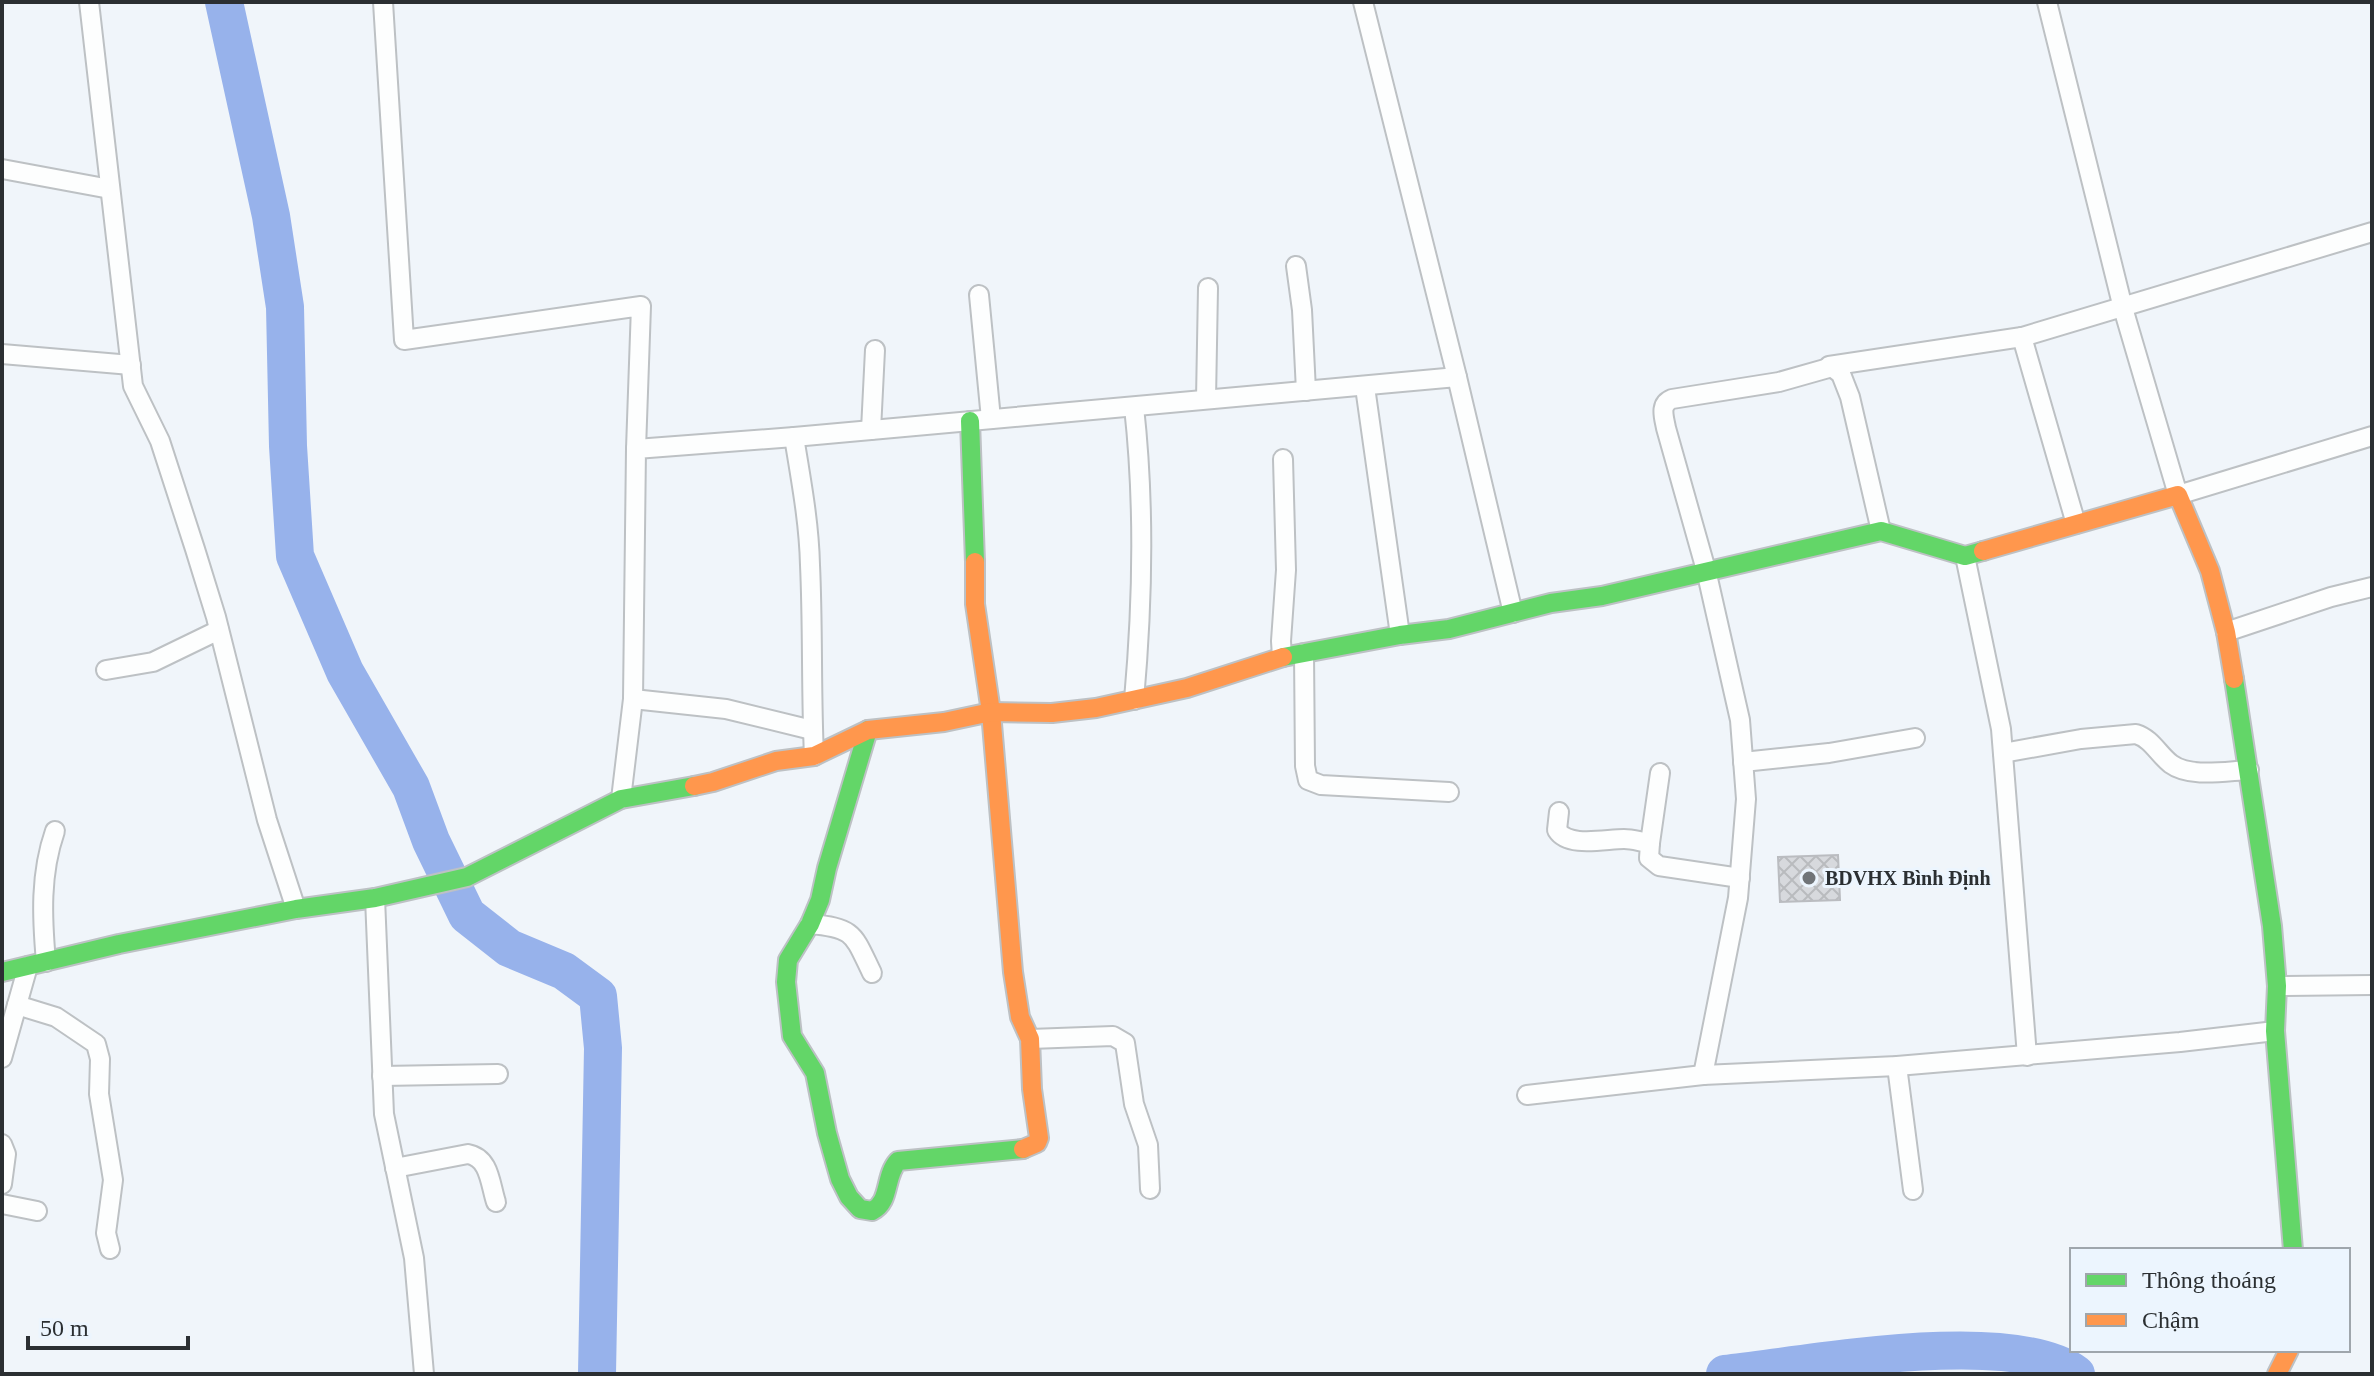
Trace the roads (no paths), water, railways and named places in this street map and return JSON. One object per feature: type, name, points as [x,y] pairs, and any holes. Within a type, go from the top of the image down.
[{"type":"street","points":[[89,2],[133,386],[160,441],[219,630],[267,820],[296,909]]},
{"type":"street","points":[[383,2],[404,340],[641,306],[633,699],[621,799]]},
{"type":"street","points":[[1363,2],[1513,613]]},
{"type":"street","points":[[2047,2],[2123,308],[2178,495],[2210,571],[2226,632],[2272,926],[2277,986],[2275,1031],[2293,1248]]},
{"type":"street","points":[[2,169],[110,189]]},
{"type":"street","points":[[1703,1075],[1740,878],[1746,799],[1740,720],[1706,570],[1666,428],[1665,403],[1672,399],[1779,382],[1829,366],[2022,337],[2372,232]]},
{"type":"street","points":[[1296,266],[1302,310],[1301,342],[1306,391]]},
{"type":"street","points":[[1206,399],[1208,288]]},
{"type":"street","points":[[979,295],[991,419]]},
{"type":"street","points":[[2022,337],[2076,524]]},
{"type":"street","points":[[871,430],[875,350]]},
{"type":"street","points":[[2,354],[131,365]]},
{"type":"street","points":[[1829,366],[1841,374],[1850,397],[1881,531]]},
{"type":"street","points":[[636,449],[1457,377]]},
{"type":"street","points":[[1365,387],[1400,635]]},
{"type":"street","points":[[1134,407],[1141,480],[1143,584],[1134,700]]},
{"type":"street","points":[[868,730],[827,866],[820,901],[810,924],[789,955],[787,987],[792,1033],[795,1043],[814,1070],[838,1177],[850,1198],[864,1211],[872,1211],[879,1208],[887,1188],[889,1169],[898,1161],[1024,1149],[1037,1143],[1039,1138],[1030,1039],[1020,1017],[1013,972],[991,712],[975,604],[975,514],[970,421]]},
{"type":"street","points":[[2,972],[296,909],[375,898],[467,877],[621,799],[713,782],[776,761],[814,756],[868,730],[944,722],[991,712],[1079,711],[1187,688],[1282,657],[1449,629],[1551,603],[1602,596],[1881,531],[1965,556],[2372,436]]},
{"type":"street","points":[[794,437],[806,508],[811,567],[814,756]]},
{"type":"street","points":[[1282,657],[1286,570],[1283,459]]},
{"type":"street","points":[[1965,556],[1991,673],[2003,753],[2027,1056]]},
{"type":"street","points":[[2226,632],[2331,597],[2372,587]]},
{"type":"street","points":[[106,670],[153,662],[219,630]]},
{"type":"street","points":[[1304,653],[1305,766],[1308,780],[1321,785],[1449,792]]},
{"type":"street","points":[[633,699],[726,709],[812,730]]},
{"type":"street","points":[[2003,753],[2081,739],[2136,734],[2145,737],[2174,766],[2185,770],[2249,770]]},
{"type":"street","points":[[1743,762],[1829,753],[1915,738]]},
{"type":"street","points":[[1660,773],[1649,858],[1659,866],[1740,878]]},
{"type":"street","points":[[1559,812],[1557,830],[1562,837],[1573,840],[1629,839],[1650,843]]},
{"type":"street","points":[[2,1058],[17,1005],[37,964],[43,931],[44,872],[55,831]]},
{"type":"street","points":[[375,898],[384,1114],[414,1258],[424,1374]]},
{"type":"street","points":[[810,924],[834,926],[850,933],[872,973]]},
{"type":"street","points":[[2277,986],[2372,985]]},
{"type":"street","points":[[17,1005],[56,1017],[96,1044],[100,1059],[99,1094],[112,1170],[106,1233],[110,1249]]},
{"type":"street","points":[[1527,1095],[1703,1075],[2027,1056],[2275,1031]]},
{"type":"street","points":[[1030,1039],[1113,1036],[1125,1043],[1134,1104],[1148,1145],[1150,1189]]},
{"type":"street","points":[[1897,1066],[1913,1190]]},
{"type":"street","points":[[382,1076],[498,1074]]},
{"type":"street","points":[[2,1144],[6,1154],[2,1184]]},
{"type":"street","points":[[395,1168],[476,1155],[486,1166],[496,1202]]},
{"type":"street","points":[[2,1204],[37,1211]]},
{"type":"street","points":[[2277,1374],[2288,1352]]},
{"type":"waterway","points":[[224,2],[271,216],[285,307],[288,446],[295,556],[345,672],[411,787],[431,841],[467,915],[509,948],[564,971],[598,996],[603,1048],[597,1374]]},
{"type":"waterway","points":[[1725,1374],[1855,1357],[1958,1351],[2005,1352],[2045,1360],[2076,1374]]},
{"type":"place","name":"BDVHX Bình Định","points":[[1809,878]]}]
